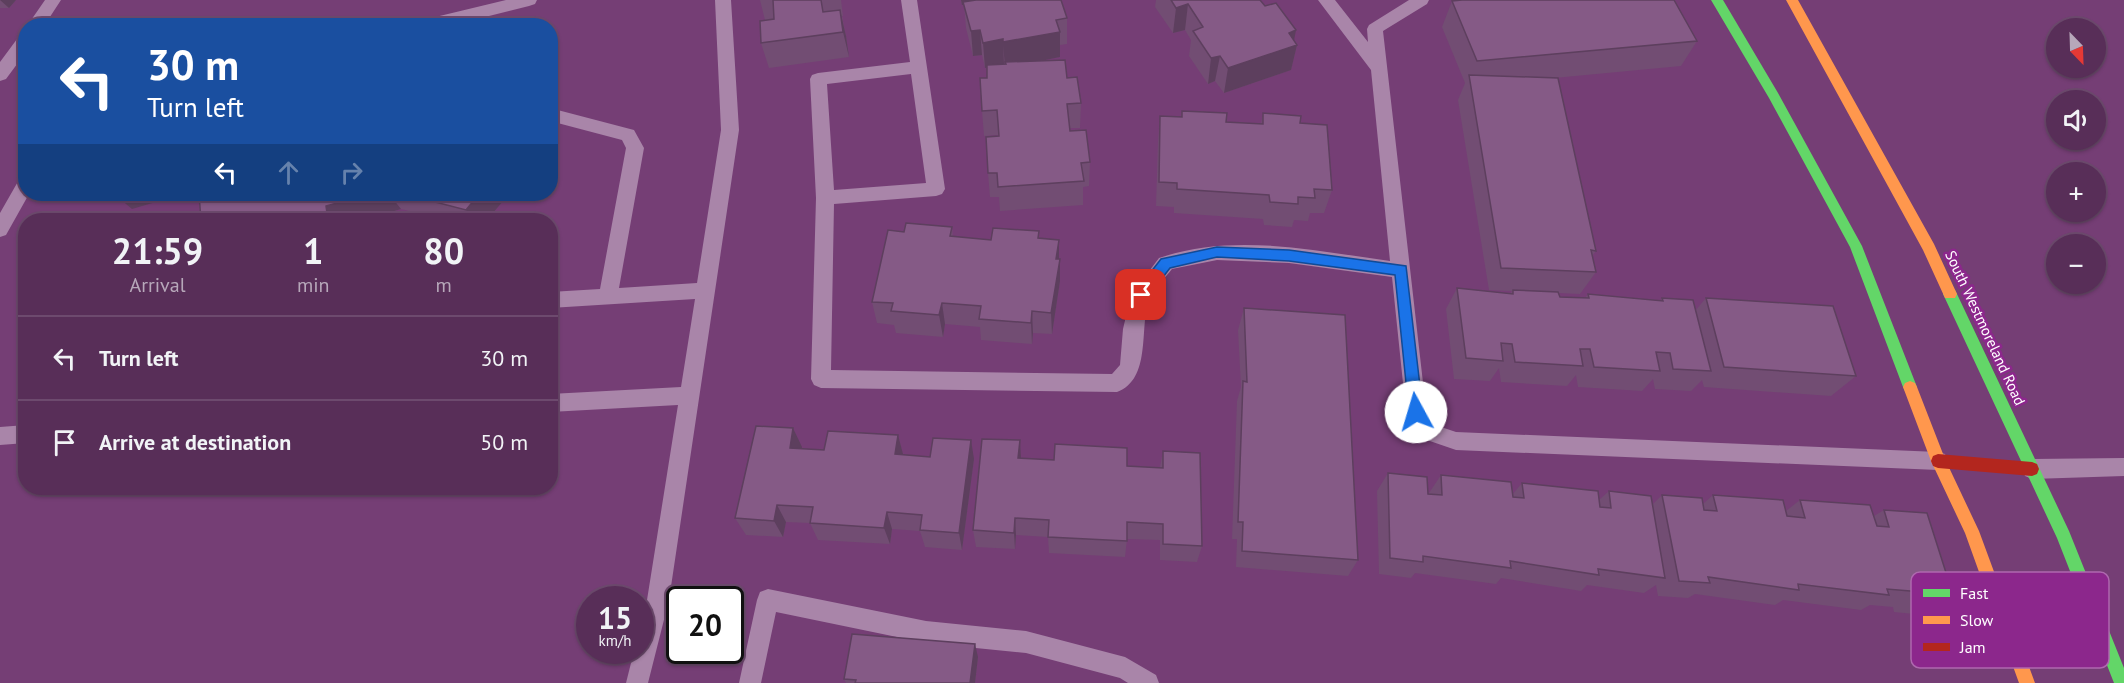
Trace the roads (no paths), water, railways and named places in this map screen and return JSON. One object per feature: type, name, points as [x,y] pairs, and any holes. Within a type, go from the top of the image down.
[{"type":"street","points":[[1717,0],[1774,96],[1856,246],[1938,461],[1972,531],[1987,572]]},
{"type":"street","name":"South Westmoreland Road","points":[[1792,0],[1929,248],[2064,536],[2078,572]]},
{"type":"street","points":[[1938,461],[2032,469]]},
{"type":"street","name":"South Westmoreland Road","points":[[2109,650],[2122,683]]},
{"type":"street","points":[[2022,668],[2027,683]]},
{"type":"lane","points":[[41,18],[53,0]]},
{"type":"lane","points":[[456,18],[529,0]]},
{"type":"lane","points":[[637,683],[658,600],[730,130],[723,0]]},
{"type":"lane","points":[[825,198],[936,189],[909,0]]},
{"type":"lane","points":[[1326,0],[1379,68]]},
{"type":"lane","points":[[1420,0],[1375,29],[1416,412],[1431,433],[1456,441],[1938,461]]},
{"type":"lane","points":[[0,75],[18,50]]},
{"type":"lane","points":[[919,67],[818,79],[825,198],[821,379],[1117,382],[1130,368],[1133,329],[1141,295],[1166,263],[1217,252],[1289,255],[1401,270]]},
{"type":"lane","points":[[558,116],[628,135],[635,148],[608,296]]},
{"type":"lane","points":[[0,230],[18,197]]},
{"type":"lane","points":[[558,299],[706,290]]},
{"type":"lane","points":[[558,402],[690,394]]},
{"type":"lane","points":[[0,436],[18,435]]},
{"type":"lane","points":[[2032,469],[2124,466]]},
{"type":"lane","points":[[750,683],[768,600],[926,632],[1026,642],[1125,668],[1148,683]]}]
